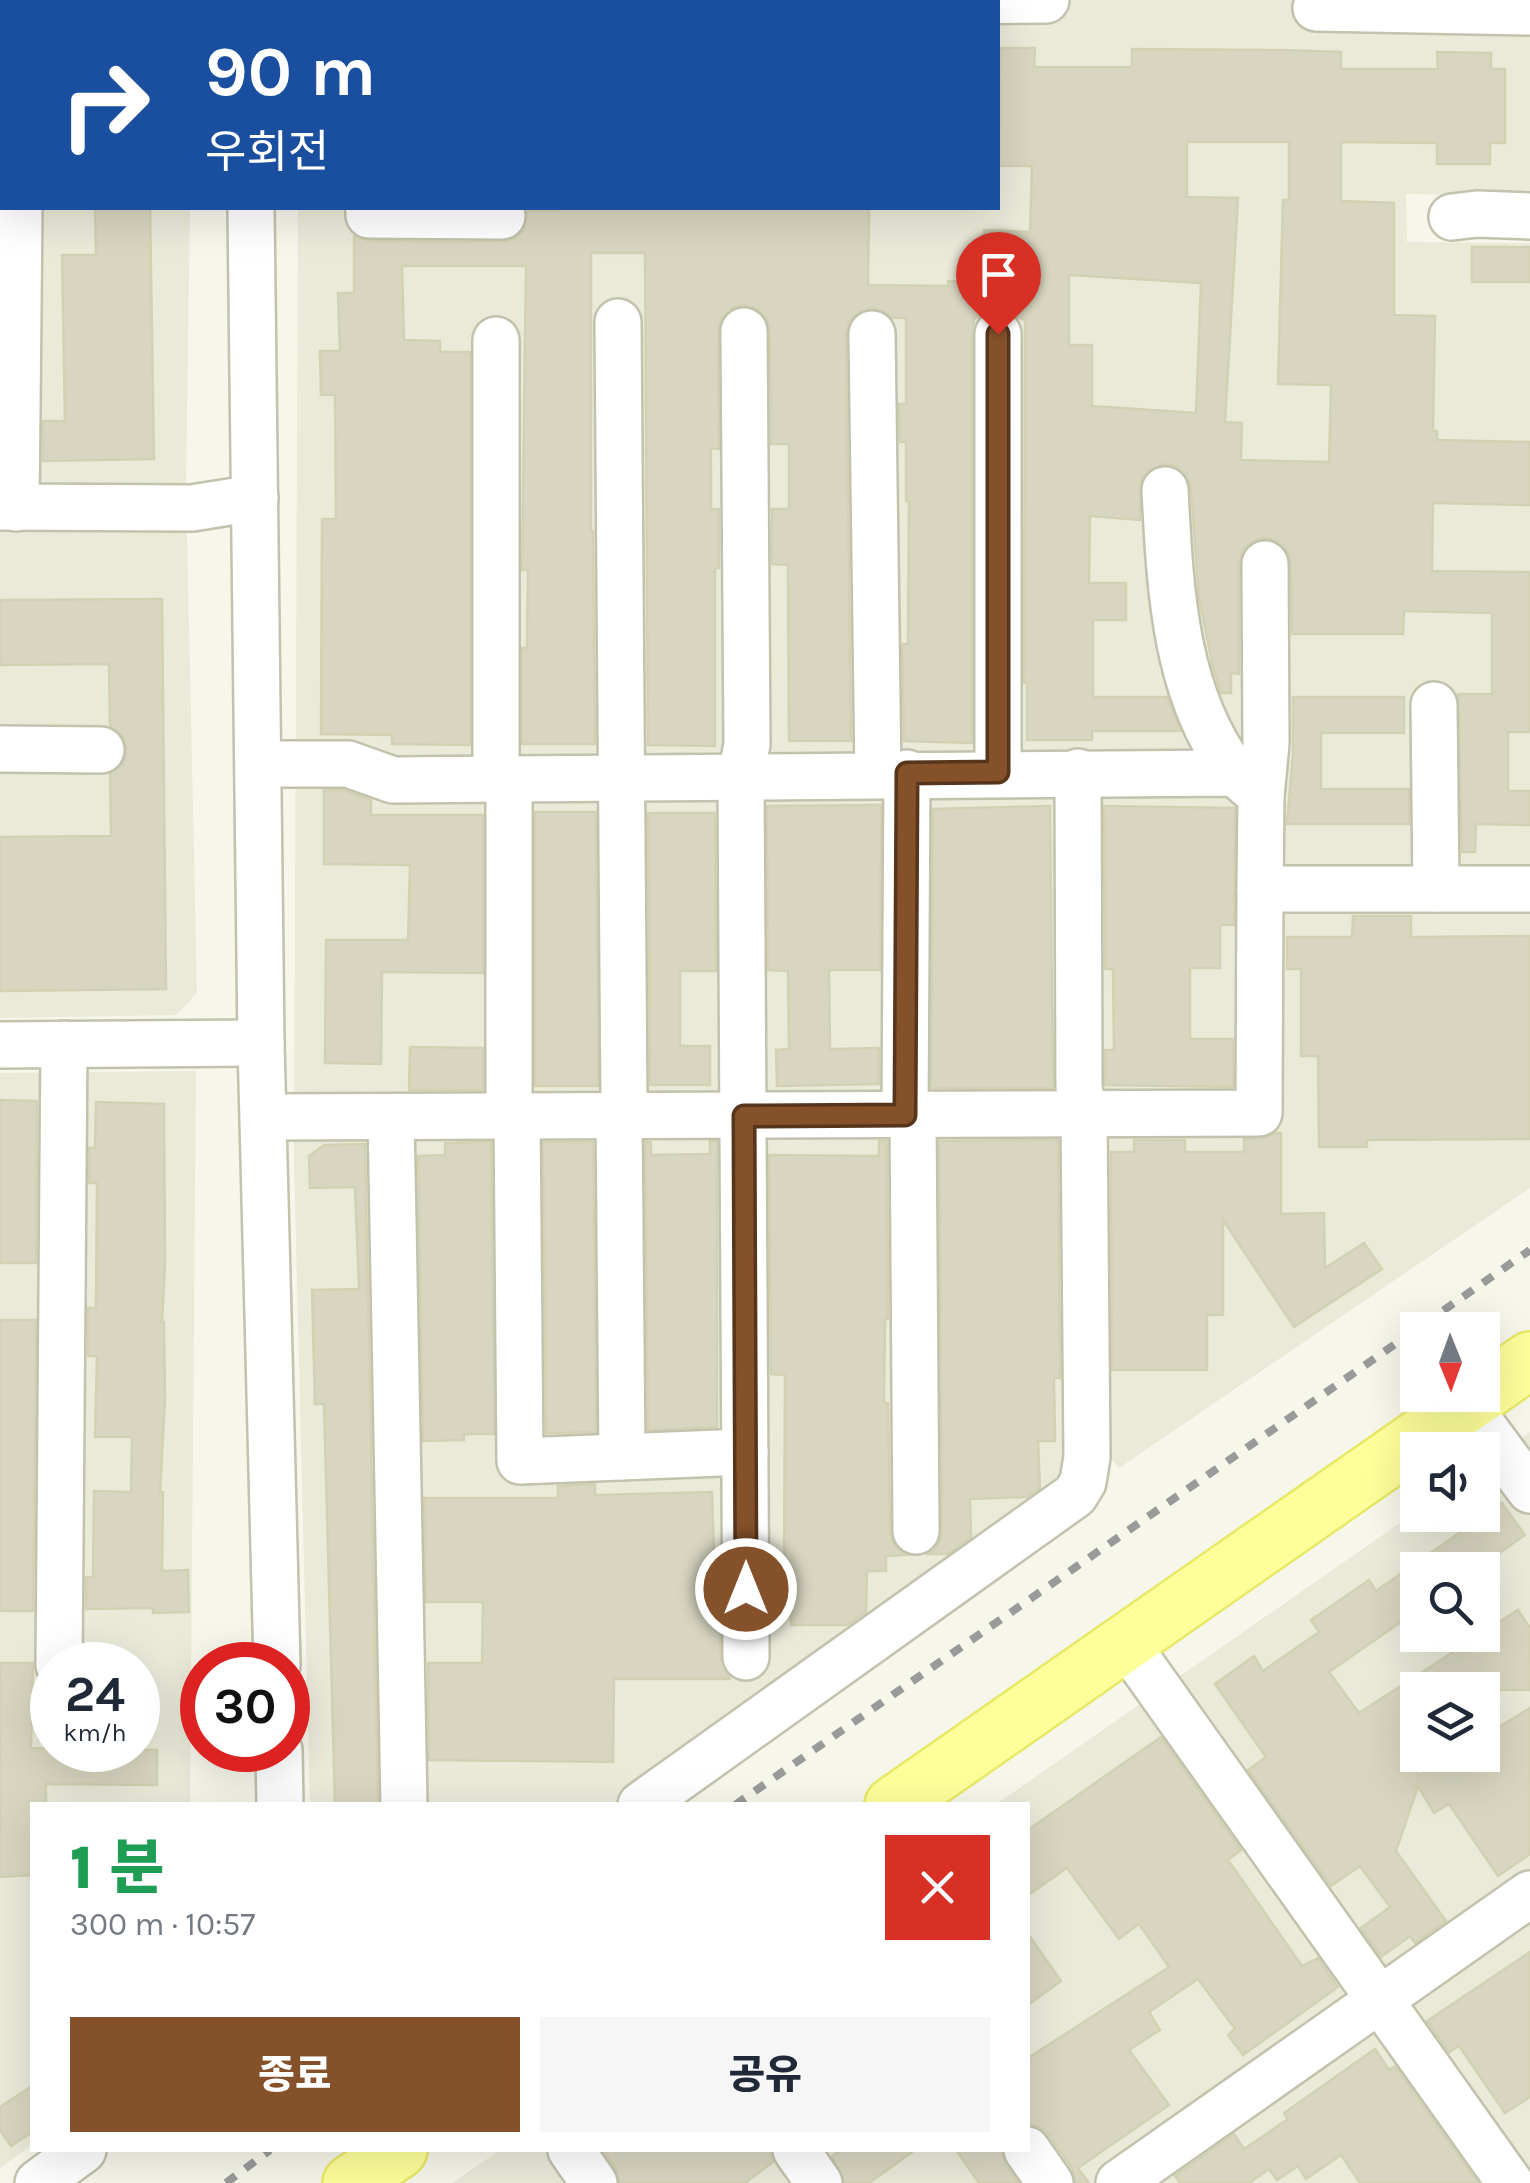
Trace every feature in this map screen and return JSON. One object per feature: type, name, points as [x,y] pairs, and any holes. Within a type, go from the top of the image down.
[{"type":"main road","points":[[1500,1381],[1530,1360]]},
{"type":"main road","points":[[897,1802],[1456,1412]]},
{"type":"main road","points":[[352,2183],[396,2152]]},
{"type":"street","points":[[1000,1],[1046,0]]},
{"type":"street","points":[[1316,8],[1530,12]]},
{"type":"street","points":[[20,210],[8,508],[192,508],[255,498]]},
{"type":"street","points":[[251,210],[261,1043],[276,1642]]},
{"type":"street","points":[[368,210],[369,215],[502,216]]},
{"type":"street","points":[[1452,217],[1530,216]]},
{"type":"street","points":[[618,322],[624,1101],[618,1116],[622,1456]]},
{"type":"street","points":[[744,332],[746,1657]]},
{"type":"street","points":[[872,334],[909,1115],[916,1531]]},
{"type":"street","points":[[998,334],[998,772]]},
{"type":"street","points":[[496,340],[502,779],[520,1460],[744,1452]]},
{"type":"street","points":[[1166,490],[1174,606],[1188,678],[1214,746],[1248,784]]},
{"type":"street","points":[[265,1117],[1259,1113],[1260,890],[1248,784],[1266,743],[1265,564]]},
{"type":"street","points":[[1434,706],[1436,889]]},
{"type":"street","points":[[0,750],[101,750]]},
{"type":"street","points":[[259,764],[348,764],[393,780],[1078,772],[1248,784]]},
{"type":"street","points":[[645,1802],[1076,1495],[1083,1482],[1087,1457],[1078,772]]},
{"type":"street","points":[[1260,890],[1530,889]]},
{"type":"street","points":[[0,1045],[261,1043]]},
{"type":"street","points":[[58,1642],[64,1044]]},
{"type":"street","points":[[392,1117],[404,1802]]},
{"type":"street","points":[[1484,1412],[1530,1490]]},
{"type":"street","points":[[1126,1643],[1510,2183]]},
{"type":"street","points":[[279,1772],[280,1802]]},
{"type":"street","points":[[1119,2183],[1530,1894]]},
{"type":"street","points":[[38,2183],[81,2152]]},
{"type":"street","points":[[572,2152],[594,2183]]},
{"type":"street","points":[[797,2152],[819,2183]]},
{"type":"street","points":[[1027,2152],[1050,2183]]},
{"type":"shaded area","points":[[1000,0],[1530,0],[1530,196],[1406,194],[1407,242],[1530,243],[1530,1188],[1119,1468],[1107,1454],[622,1802],[310,1802],[310,1642],[306,1642],[294,1161],[298,210],[1000,210]]},
{"type":"shaded area","points":[[0,210],[190,210],[186,486],[197,993],[176,1015],[0,1018]]},
{"type":"shaded area","points":[[196,1071],[191,1642],[180,1642],[180,1772],[190,1772],[190,1802],[30,1802],[30,2146],[0,2168],[0,1073]]},
{"type":"shaded area","points":[[1530,1432],[1530,2183],[452,2183],[497,2152],[1030,2152],[1030,1802],[999,1802],[1400,1523],[1400,1532],[1500,1532],[1500,1453]]},
{"type":"building","points":[[1000,48],[1035,48],[1034,67],[1132,67],[1132,49],[1341,52],[1341,69],[1438,69],[1437,52],[1491,53],[1491,69],[1505,69],[1505,143],[1490,143],[1490,164],[1437,164],[1437,143],[1341,142],[1341,201],[1394,203],[1394,315],[1435,316],[1433,431],[1437,431],[1437,440],[1530,442],[1530,505],[1433,503],[1432,571],[1530,572],[1530,732],[1508,732],[1508,791],[1530,791],[1530,825],[1476,824],[1475,852],[1462,852],[1458,694],[1492,694],[1492,613],[1404,611],[1403,634],[1292,634],[1288,552],[1277,541],[1253,541],[1243,550],[1239,564],[1239,674],[1231,673],[1231,693],[1221,693],[1199,598],[1191,488],[1178,467],[1165,464],[1150,469],[1141,479],[1140,520],[1090,516],[1089,583],[1126,583],[1126,620],[1093,620],[1093,697],[1167,697],[1181,731],[1092,731],[1092,740],[1027,740],[1025,320],[999,308],[974,319],[972,334],[972,743],[904,741],[902,644],[908,644],[909,501],[906,442],[900,442],[899,404],[906,404],[906,318],[892,318],[873,308],[858,312],[849,322],[846,334],[851,741],[789,741],[788,565],[772,564],[772,509],[789,509],[789,444],[771,444],[767,319],[758,309],[743,305],[722,317],[718,331],[719,449],[711,448],[711,509],[719,509],[719,568],[715,568],[715,746],[648,745],[645,253],[591,253],[595,744],[522,744],[522,648],[527,648],[528,570],[522,570],[526,266],[402,266],[404,340],[440,341],[440,352],[470,352],[470,745],[392,744],[392,735],[321,734],[322,519],[336,519],[335,395],[321,395],[320,351],[340,351],[338,293],[354,293],[354,236],[369,241],[503,242],[524,230],[527,211],[869,210],[868,285],[948,286],[948,281],[981,282],[984,230],[1030,232],[1032,166],[1000,166]],"holes":[[[1187,142],[1289,142],[1289,200],[1283,200],[1278,384],[1331,385],[1329,462],[1241,460],[1242,423],[1225,422],[1238,198],[1187,197]],[[1069,275],[1201,283],[1196,413],[1092,406],[1092,345],[1069,345]]]},
{"type":"building","points":[[95,210],[150,210],[154,459],[43,461],[43,421],[65,421],[62,255],[96,255]]},
{"type":"building","points":[[1472,247],[1530,247],[1530,282],[1472,282]]},
{"type":"building","points":[[162,599],[166,989],[0,991],[0,837],[111,836],[110,774],[123,764],[127,749],[123,736],[110,726],[109,664],[0,665],[0,600]]},
{"type":"building","points":[[1293,697],[1404,697],[1404,733],[1321,733],[1321,789],[1409,789],[1409,824],[1287,824]]},
{"type":"building","points":[[324,790],[343,790],[371,800],[371,815],[483,815],[483,973],[382,972],[381,1064],[325,1063],[326,940],[408,940],[410,865],[324,864]]},
{"type":"building","points":[[881,805],[880,970],[829,970],[830,1049],[879,1048],[879,1084],[777,1086],[776,1050],[789,1049],[788,971],[768,970],[767,806]]},
{"type":"building","points":[[1050,806],[1053,1088],[931,1088],[933,809]]},
{"type":"building","points":[[1104,806],[1235,808],[1234,925],[1220,925],[1220,968],[1190,968],[1190,1039],[1233,1039],[1233,1087],[1105,1085],[1105,1050],[1114,1050],[1113,969],[1105,969]]},
{"type":"building","points":[[535,812],[596,812],[598,1086],[535,1086]]},
{"type":"building","points":[[648,813],[715,813],[716,971],[680,971],[680,1046],[710,1046],[710,1085],[650,1085]]},
{"type":"building","points":[[1353,916],[1411,916],[1411,937],[1530,936],[1530,1139],[1367,1140],[1367,1147],[1319,1147],[1318,1056],[1301,1056],[1301,969],[1287,969],[1287,937],[1352,937]]},
{"type":"building","points":[[410,1047],[483,1048],[483,1090],[409,1090]]},
{"type":"building","points":[[0,1100],[37,1101],[36,1263],[0,1263]]},
{"type":"building","points":[[96,1102],[164,1104],[162,1571],[188,1570],[189,1612],[86,1609],[86,1577],[93,1577],[94,1491],[131,1492],[132,1437],[95,1437],[97,1356],[88,1356],[88,1308],[96,1308],[97,1183],[89,1183],[89,1148],[95,1148]]},
{"type":"building","points":[[1281,1133],[1281,1214],[1324,1213],[1325,1268],[1364,1243],[1382,1269],[1294,1327],[1223,1220],[1223,1315],[1207,1315],[1207,1370],[1112,1370],[1111,1152],[1134,1152],[1134,1140],[1185,1140],[1185,1152],[1244,1152],[1244,1139],[1260,1139]]},
{"type":"building","points":[[1058,1140],[1060,1378],[1054,1378],[1055,1441],[1038,1441],[1040,1488],[1027,1497],[970,1499],[971,1537],[948,1554],[928,1554],[938,1545],[942,1531],[939,1141]]},
{"type":"building","points":[[710,1141],[717,1141],[717,1427],[648,1430],[645,1142],[651,1142],[651,1155],[710,1154]]},
{"type":"building","points":[[879,1141],[887,1141],[888,1319],[884,1403],[888,1403],[890,1531],[894,1545],[907,1555],[886,1556],[886,1571],[867,1571],[866,1612],[847,1625],[791,1625],[791,1570],[784,1570],[785,1375],[771,1374],[769,1155],[879,1156]]},
{"type":"building","points":[[491,1142],[494,1434],[464,1434],[464,1440],[423,1441],[418,1156],[445,1155],[445,1143]]},
{"type":"building","points":[[543,1142],[593,1142],[596,1432],[546,1433]]},
{"type":"building","points":[[365,1144],[378,1802],[335,1802],[324,1404],[315,1404],[312,1290],[359,1289],[355,1187],[310,1188],[309,1156],[324,1145]]},
{"type":"building","points":[[0,1320],[36,1320],[33,1611],[0,1611]]},
{"type":"building","points":[[595,1484],[595,1495],[712,1492],[714,1555],[719,1555],[720,1657],[730,1679],[614,1679],[613,1762],[429,1760],[428,1663],[482,1663],[483,1602],[426,1602],[424,1498],[558,1498],[558,1486]]},
{"type":"building","points":[[1500,1504],[1525,1535],[1500,1552],[1432,1552],[1460,1532],[1500,1532]]},
{"type":"building","points":[[1400,1574],[1400,1623],[1329,1672],[1359,1713],[1400,1686],[1400,1772],[1418,1772],[1418,1776],[1424,1772],[1500,1772],[1500,1726],[1530,1708],[1530,1854],[1498,1876],[1449,1804],[1434,1813],[1418,1786],[1396,1851],[1446,1921],[1415,1943],[1410,1936],[1381,1957],[1361,1928],[1390,1907],[1360,1866],[1331,1886],[1248,1770],[1266,1757],[1215,1684],[1254,1656],[1263,1671],[1319,1632],[1311,1620],[1369,1580],[1376,1591]]},
{"type":"building","points":[[1518,1610],[1530,1628],[1530,1690],[1500,1690],[1500,1672],[1422,1672],[1453,1652],[1500,1652],[1500,1622]]},
{"type":"building","points":[[0,1663],[30,1663],[30,1772],[157,1772],[157,1785],[46,1784],[46,1802],[30,1802],[30,1875],[0,1877]]},
{"type":"building","points":[[1161,1737],[1241,1850],[1228,1860],[1302,1966],[1318,1958],[1338,1987],[1243,2055],[1228,2035],[1235,2029],[1198,1979],[1149,2012],[1160,2030],[1129,2050],[1169,2105],[1078,2168],[1089,2183],[1076,2183],[1072,2168],[1049,2135],[1030,2125],[1030,2057],[1169,1967],[1139,1924],[1119,1939],[1067,1868],[1030,1894],[1030,1829]]},
{"type":"building","points":[[1030,1937],[1061,1981],[1030,2004]]},
{"type":"building","points":[[1530,1952],[1530,2097],[1505,2113],[1459,2046],[1449,2052],[1427,2021]]},
{"type":"building","points":[[1375,2049],[1389,2070],[1395,2066],[1478,2183],[1360,2183],[1341,2155],[1306,2179],[1298,2166],[1277,2180],[1269,2169],[1249,2183],[1180,2183],[1175,2176],[1234,2134],[1244,2149],[1288,2119],[1284,2113]]},
{"type":"building","points":[[30,2087],[30,2133],[11,2146],[0,2130],[0,2107]]},
{"type":"building","points":[[604,2152],[770,2152],[773,2162],[745,2183],[620,2183]]},
{"type":"building","points":[[838,2152],[912,2152],[869,2183],[845,2183],[832,2156]]},
{"type":"building","points":[[957,2152],[1002,2152],[1018,2183],[979,2183]]},
{"type":"railway","points":[[739,1802],[1530,1250]]},
{"type":"railway","points":[[226,2183],[267,2152]]},
{"type":"route","points":[[746,1589],[744,1116],[905,1115],[907,773],[998,772],[998,334]]}]
